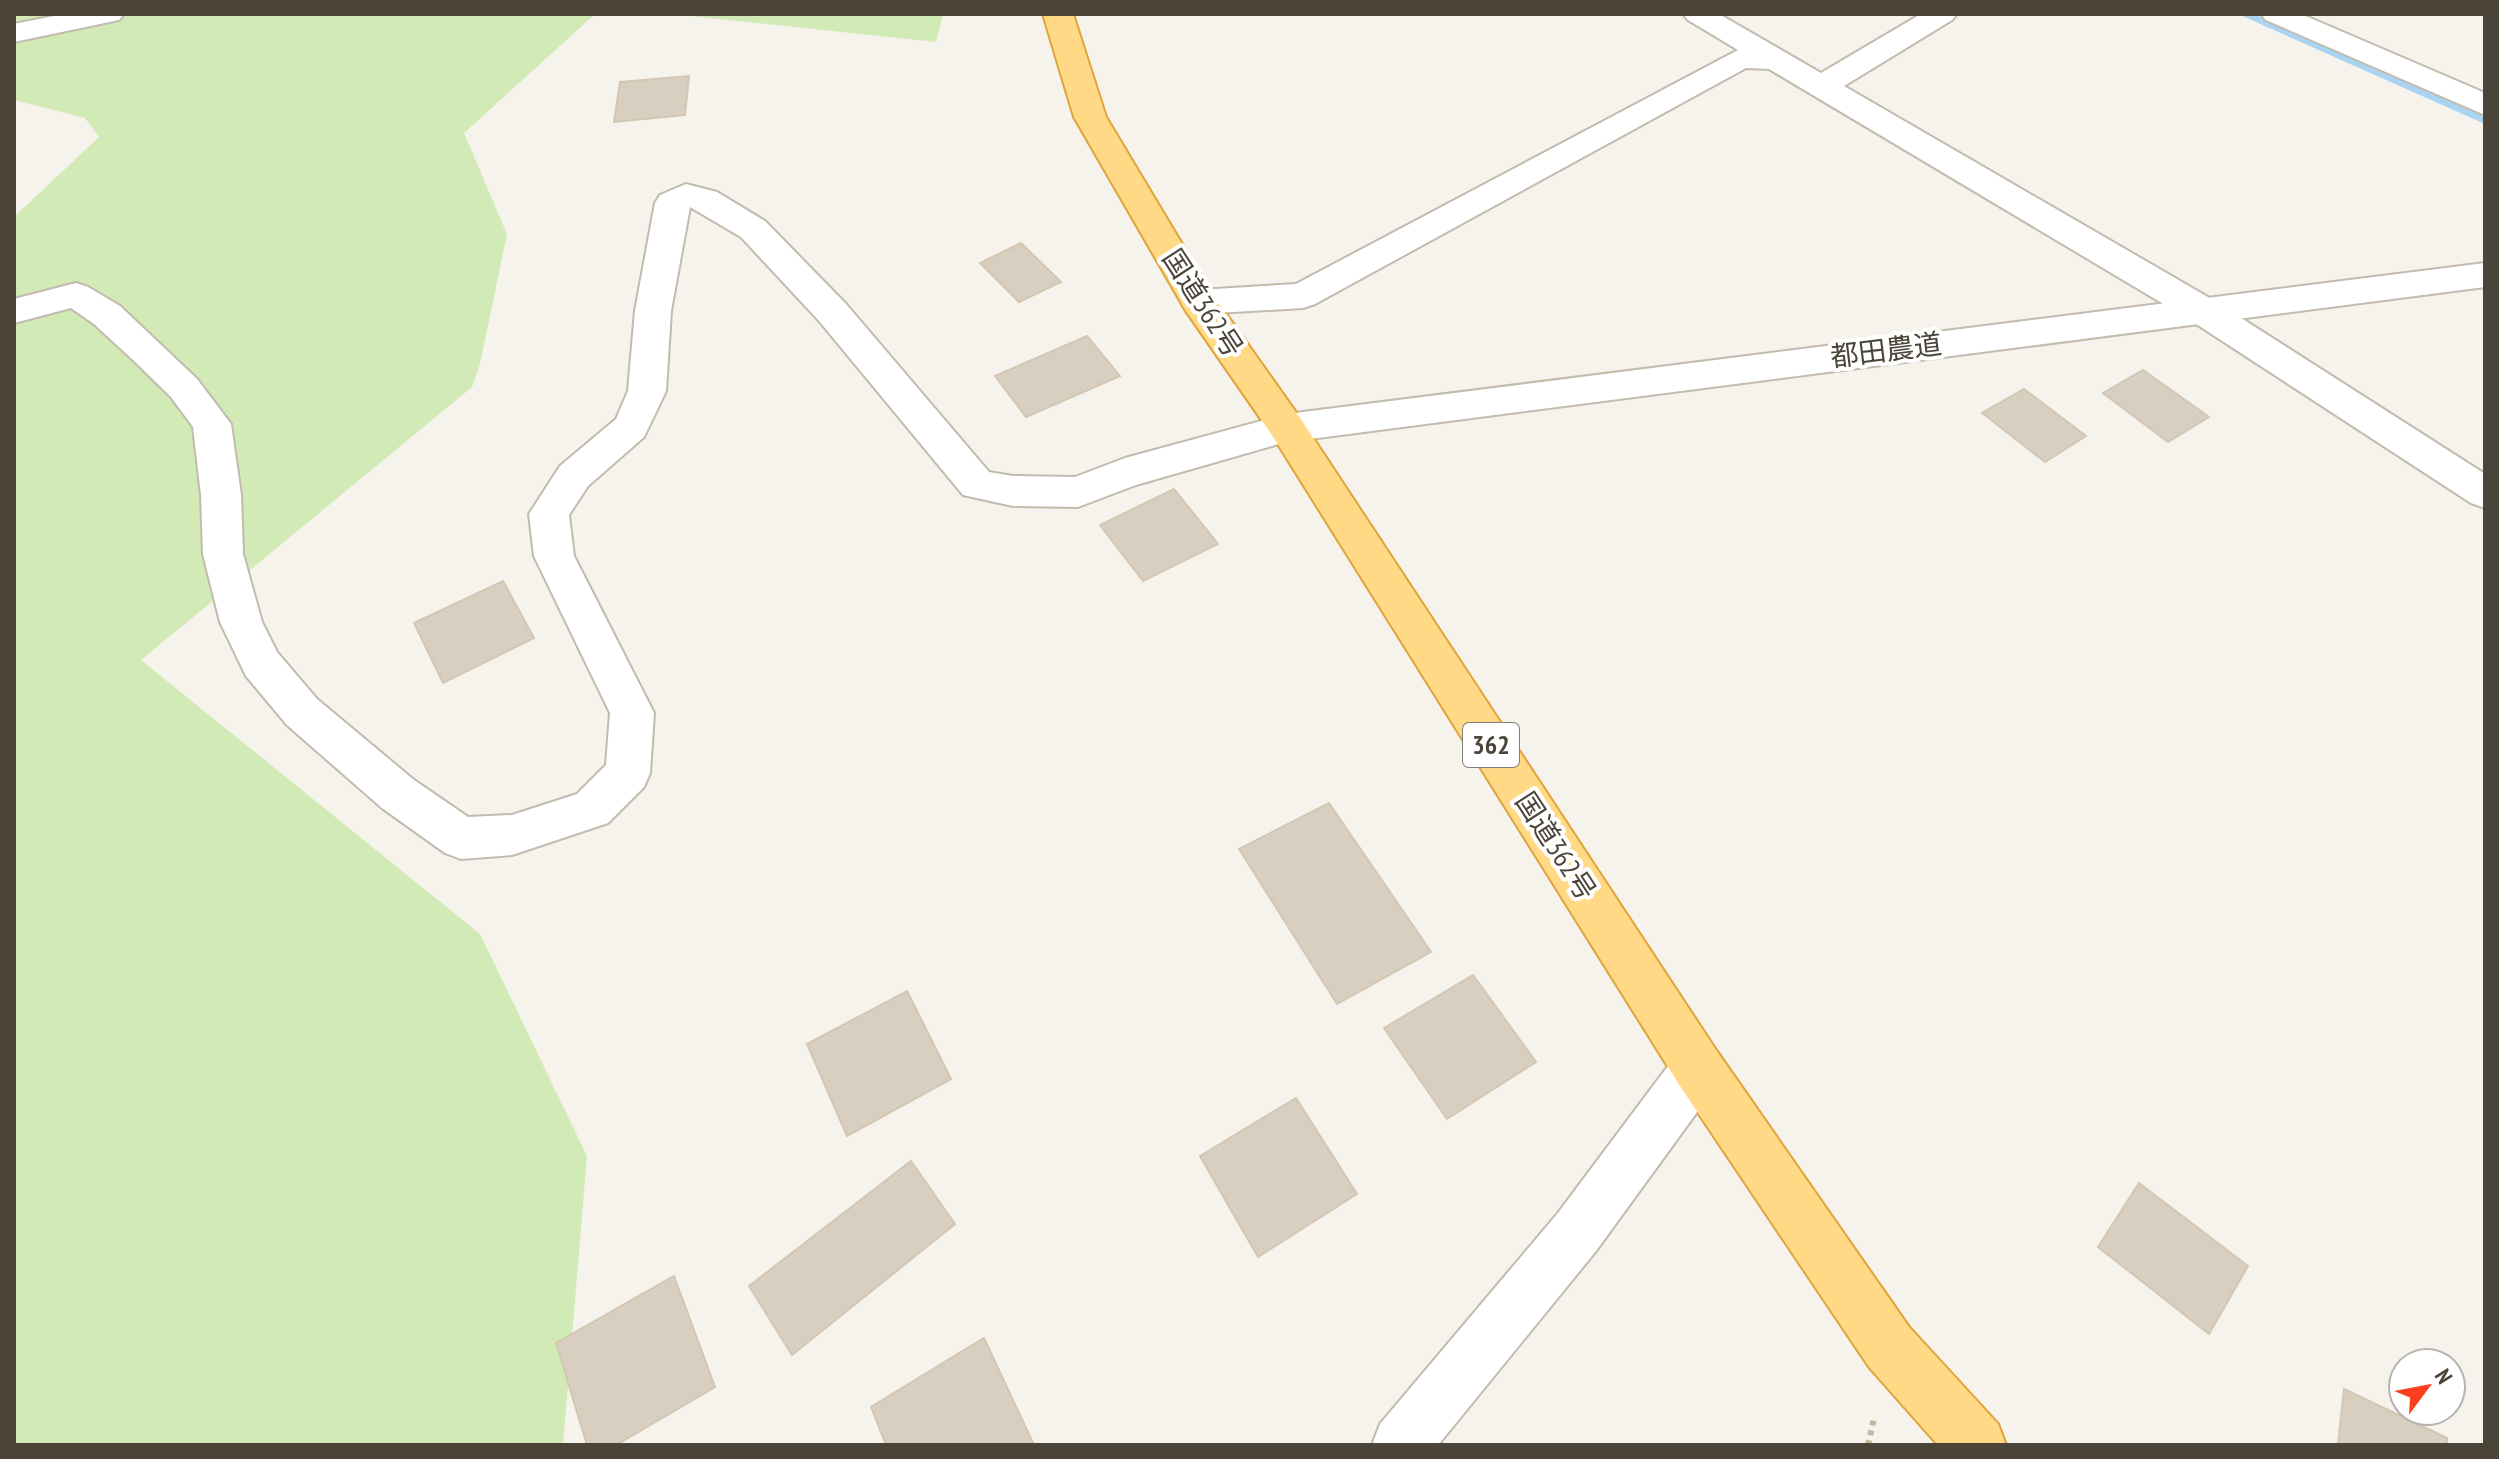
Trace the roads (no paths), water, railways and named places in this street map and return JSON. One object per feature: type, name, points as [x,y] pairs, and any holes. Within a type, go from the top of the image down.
[{"type":"highway","name":"国道362号","points":[[1058,14],[1090,117],[1199,302],[1287,428],[1698,1068],[1889,1347],[1977,1445]]},
{"type":"street","points":[[14,33],[109,14]]},
{"type":"street","points":[[1698,14],[2200,309],[2485,493]]},
{"type":"street","points":[[1822,86],[1942,14]]},
{"type":"street","points":[[2276,14],[2485,105]]},
{"type":"street","points":[[1199,302],[1303,296],[1740,59],[1778,60]]},
{"type":"street","name":"都田農道","points":[[14,311],[76,295],[107,315],[184,388],[212,424],[221,495],[223,554],[241,622],[261,664],[314,722],[398,794],[461,838],[512,835],[592,809],[628,773],[632,713],[554,556],[549,514],[574,476],[631,427],[647,391],[653,311],[672,203],[686,195],[705,200],[753,229],[833,313],[977,485],[1013,491],[1078,492],[1125,473],[1287,428],[2485,275]]},
{"type":"street","points":[[1401,1445],[1577,1232],[1698,1068]]},
{"type":"waterway","points":[[2244,14],[2485,120]]}]
